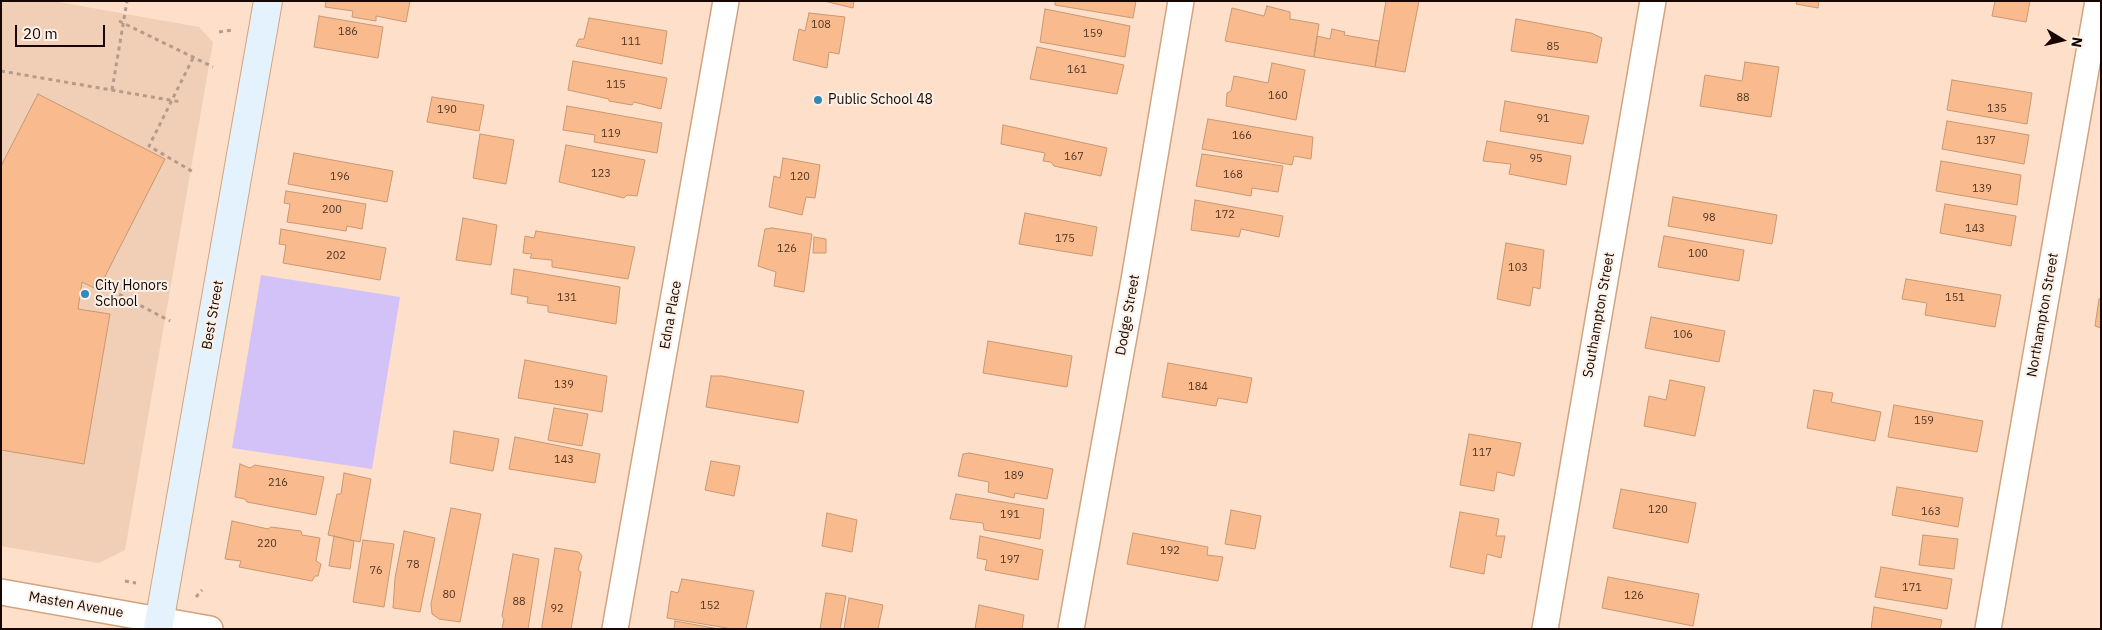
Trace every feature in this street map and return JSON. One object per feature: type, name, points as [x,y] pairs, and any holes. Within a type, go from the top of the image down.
[{"type":"street","name":"Edna Place","points":[[615,629],[726,1]]},
{"type":"street","name":"Dodge Street","points":[[1071,629],[1133,286],[1181,1]]},
{"type":"street","name":"Southampton Street","points":[[1545,629],[1653,1]]},
{"type":"street","name":"Northampton Street","points":[[1988,629],[2098,1]]},
{"type":"street","name":"Best Street","points":[[158,624],[263,2]]},
{"type":"street","name":"Masten Avenue","points":[[1,592],[158,624],[210,629]]},
{"type":"path","points":[[112,90],[121,22],[127,1]]},
{"type":"path","points":[[121,22],[212,67]]},
{"type":"path","points":[[219,32],[232,30]]},
{"type":"path","points":[[193,58],[149,146],[195,173]]},
{"type":"path","points":[[1,71],[181,102]]},
{"type":"path","points":[[105,287],[170,321]]},
{"type":"path","points":[[125,581],[142,584]]},
{"type":"path","points":[[196,597],[202,590]]},
{"type":"shaded area","name":"City Honors School","points":[[1,1],[53,1],[199,27],[213,42],[125,550],[99,563],[1,546]]},
{"type":"shaded area","points":[[261,275],[400,297],[372,469],[232,448]]},
{"type":"building","points":[[326,1],[410,1],[406,22],[376,16],[376,21],[352,17],[353,11],[325,7]]},
{"type":"building","points":[[824,1],[854,1],[853,8]]},
{"type":"building","points":[[1055,1],[1136,1],[1133,18],[1055,5]]},
{"type":"building","points":[[1386,1],[1419,1],[1405,72],[1375,67]]},
{"type":"building","points":[[1797,1],[1819,1],[1818,8],[1796,4]]},
{"type":"building","points":[[1995,1],[2030,1],[2026,22],[1992,16]]},
{"type":"building","points":[[1267,6],[1290,12],[1290,19],[1319,24],[1314,57],[1225,41],[1232,8],[1264,16]]},
{"type":"building","points":[[1045,9],[1130,26],[1125,57],[1040,42]]},
{"type":"building","points":[[809,13],[845,17],[839,54],[829,52],[827,68],[793,60],[799,29],[805,31]]},
{"type":"building","points":[[319,16],[383,27],[378,58],[314,47]]},
{"type":"building","points":[[589,18],[667,31],[662,64],[576,46],[579,39],[584,39]]},
{"type":"building","points":[[1516,19],[1591,33],[1602,38],[1597,63],[1511,51]]},
{"type":"building","points":[[1332,29],[1345,32],[1344,35],[1379,41],[1375,67],[1314,57],[1317,36],[1330,39]]},
{"type":"building","points":[[1037,47],[1124,65],[1117,94],[1030,79]]},
{"type":"building","points":[[573,61],[667,78],[661,109],[634,102],[632,105],[609,101],[609,99],[568,90]]},
{"type":"building","points":[[1745,62],[1779,67],[1771,117],[1700,106],[1705,75],[1742,81]]},
{"type":"building","points":[[1272,63],[1305,70],[1296,120],[1226,106],[1227,93],[1231,91],[1234,76],[1268,83]]},
{"type":"building","points":[[1952,80],[2032,93],[2027,124],[1947,110]]},
{"type":"building","name":"City Honors School","points":[[38,94],[165,159],[98,290],[82,282],[78,309],[110,314],[84,464],[1,450],[1,166]]},
{"type":"building","points":[[432,97],[484,105],[479,131],[427,122]]},
{"type":"building","points":[[1505,101],[1589,116],[1583,144],[1500,131]]},
{"type":"building","points":[[567,106],[662,123],[657,153],[594,142],[595,135],[563,130]]},
{"type":"building","points":[[1208,119],[1313,137],[1311,159],[1294,156],[1292,165],[1202,149]]},
{"type":"building","points":[[1947,121],[2029,135],[2024,164],[1942,149]]},
{"type":"building","points":[[1003,125],[1107,148],[1101,176],[1054,166],[1051,162],[1043,161],[1045,153],[1001,144]]},
{"type":"building","points":[[480,134],[514,140],[506,184],[473,178]]},
{"type":"building","points":[[1487,141],[1571,156],[1566,185],[1509,174],[1511,164],[1483,161]]},
{"type":"building","points":[[566,145],[645,160],[637,196],[627,195],[624,198],[559,182]]},
{"type":"building","points":[[294,153],[393,171],[387,202],[288,184]]},
{"type":"building","points":[[1202,154],[1283,166],[1278,192],[1252,188],[1251,196],[1196,186]]},
{"type":"building","points":[[783,158],[820,165],[815,198],[806,197],[802,215],[769,207],[774,176],[780,178]]},
{"type":"building","points":[[1941,161],[2021,175],[2017,205],[1936,191]]},
{"type":"building","points":[[286,191],[366,204],[362,229],[347,226],[346,231],[287,222],[290,204],[284,203]]},
{"type":"building","points":[[1673,197],[1777,215],[1772,244],[1668,226]]},
{"type":"building","points":[[1195,200],[1283,216],[1279,237],[1241,229],[1239,237],[1191,230]]},
{"type":"building","points":[[1945,204],[2016,216],[2011,246],[1940,233]]},
{"type":"building","points":[[1025,213],[1097,227],[1092,256],[1019,244]]},
{"type":"building","points":[[463,218],[497,225],[491,265],[456,260]]},
{"type":"building","points":[[772,228],[812,234],[804,292],[774,286],[776,272],[758,266],[765,229]]},
{"type":"building","points":[[281,229],[386,248],[380,280],[283,263],[286,245],[279,244]]},
{"type":"building","points":[[536,231],[635,247],[628,279],[552,267],[552,260],[530,258],[532,254],[523,253],[525,236],[534,238]]},
{"type":"building","points":[[1664,236],[1744,250],[1739,281],[1658,267]]},
{"type":"building","points":[[814,237],[826,239],[826,253],[813,253]]},
{"type":"building","points":[[1506,243],[1544,250],[1540,289],[1533,287],[1530,306],[1497,299]]},
{"type":"building","points":[[514,269],[620,287],[616,324],[548,312],[548,306],[527,303],[528,297],[511,294]]},
{"type":"building","points":[[1906,279],[2001,295],[1995,327],[1925,315],[1927,303],[1902,299]]},
{"type":"building","points":[[2099,299],[2101,300],[2101,328],[2095,326]]},
{"type":"building","points":[[1651,317],[1725,331],[1719,362],[1645,348]]},
{"type":"building","points":[[988,341],[1072,356],[1067,387],[983,373]]},
{"type":"building","points":[[525,360],[607,376],[602,412],[518,398]]},
{"type":"building","points":[[1168,363],[1252,378],[1247,403],[1218,398],[1216,406],[1162,397]]},
{"type":"building","points":[[711,376],[722,376],[804,391],[798,423],[706,407]]},
{"type":"building","points":[[1670,380],[1705,387],[1695,436],[1644,426],[1649,396],[1666,400]]},
{"type":"building","points":[[1814,390],[1833,393],[1831,402],[1881,412],[1875,441],[1807,428]]},
{"type":"building","points":[[1894,405],[1983,421],[1977,452],[1888,437]]},
{"type":"building","points":[[554,408],[588,414],[582,446],[548,440]]},
{"type":"building","points":[[454,431],[499,439],[493,471],[450,463]]},
{"type":"building","points":[[1469,434],[1521,443],[1514,476],[1497,472],[1494,491],[1460,485]]},
{"type":"building","points":[[515,437],[600,454],[595,483],[509,469]]},
{"type":"building","points":[[969,453],[1053,469],[1047,499],[1015,493],[1014,498],[988,492],[989,482],[958,476],[963,454]]},
{"type":"building","points":[[711,461],[740,466],[734,496],[705,490]]},
{"type":"building","points":[[240,464],[250,468],[255,465],[324,477],[316,515],[247,502],[245,499],[235,497]]},
{"type":"building","points":[[344,473],[371,479],[360,542],[328,535],[337,494],[341,494]]},
{"type":"building","points":[[1897,487],[1963,498],[1958,527],[1892,515]]},
{"type":"building","points":[[1621,489],[1696,503],[1688,543],[1613,528]]},
{"type":"building","points":[[956,494],[1044,509],[1040,539],[984,530],[983,523],[950,519]]},
{"type":"building","points":[[451,508],[481,514],[460,622],[439,619],[432,614],[431,604]]},
{"type":"building","points":[[1231,510],[1261,516],[1255,549],[1225,544]]},
{"type":"building","points":[[1460,512],[1499,519],[1496,536],[1505,536],[1501,558],[1487,554],[1484,574],[1450,567]]},
{"type":"building","points":[[827,513],[857,520],[852,552],[822,546]]},
{"type":"building","points":[[232,521],[268,529],[271,527],[301,531],[302,535],[320,538],[316,561],[321,564],[318,576],[315,576],[312,581],[239,567],[241,561],[225,559]]},
{"type":"building","points":[[404,531],[435,538],[420,612],[393,608],[395,578]]},
{"type":"building","points":[[1133,533],[1208,547],[1207,555],[1223,557],[1218,581],[1127,564]]},
{"type":"building","points":[[1923,535],[1958,539],[1954,569],[1919,565]]},
{"type":"building","points":[[334,536],[354,541],[350,569],[329,566]]},
{"type":"building","points":[[980,536],[1043,550],[1038,580],[985,570],[987,560],[977,558]]},
{"type":"building","points":[[363,540],[394,544],[384,607],[353,602]]},
{"type":"building","points":[[555,548],[579,552],[582,556],[578,570],[581,572],[571,629],[542,629]]},
{"type":"building","points":[[513,554],[539,559],[528,629],[502,629],[504,619],[502,616]]},
{"type":"building","points":[[1881,567],[1952,579],[1947,609],[1875,597]]},
{"type":"building","points":[[1608,577],[1699,594],[1693,626],[1602,608]]},
{"type":"building","points":[[682,579],[754,591],[746,629],[733,629],[667,618],[671,591],[678,593]]},
{"type":"building","points":[[826,593],[846,596],[840,629],[820,629]]},
{"type":"building","points":[[849,598],[883,605],[878,629],[844,629]]},
{"type":"building","points":[[979,605],[1024,615],[1022,629],[975,629]]},
{"type":"building","points":[[1874,607],[1942,620],[1940,629],[1871,629]]},
{"type":"building","points":[[675,621],[719,629],[674,629]]},
{"type":"place","name":"Public School 48","points":[[818,100]]},
{"type":"place","name":"City Honors School","points":[[85,294]]}]
